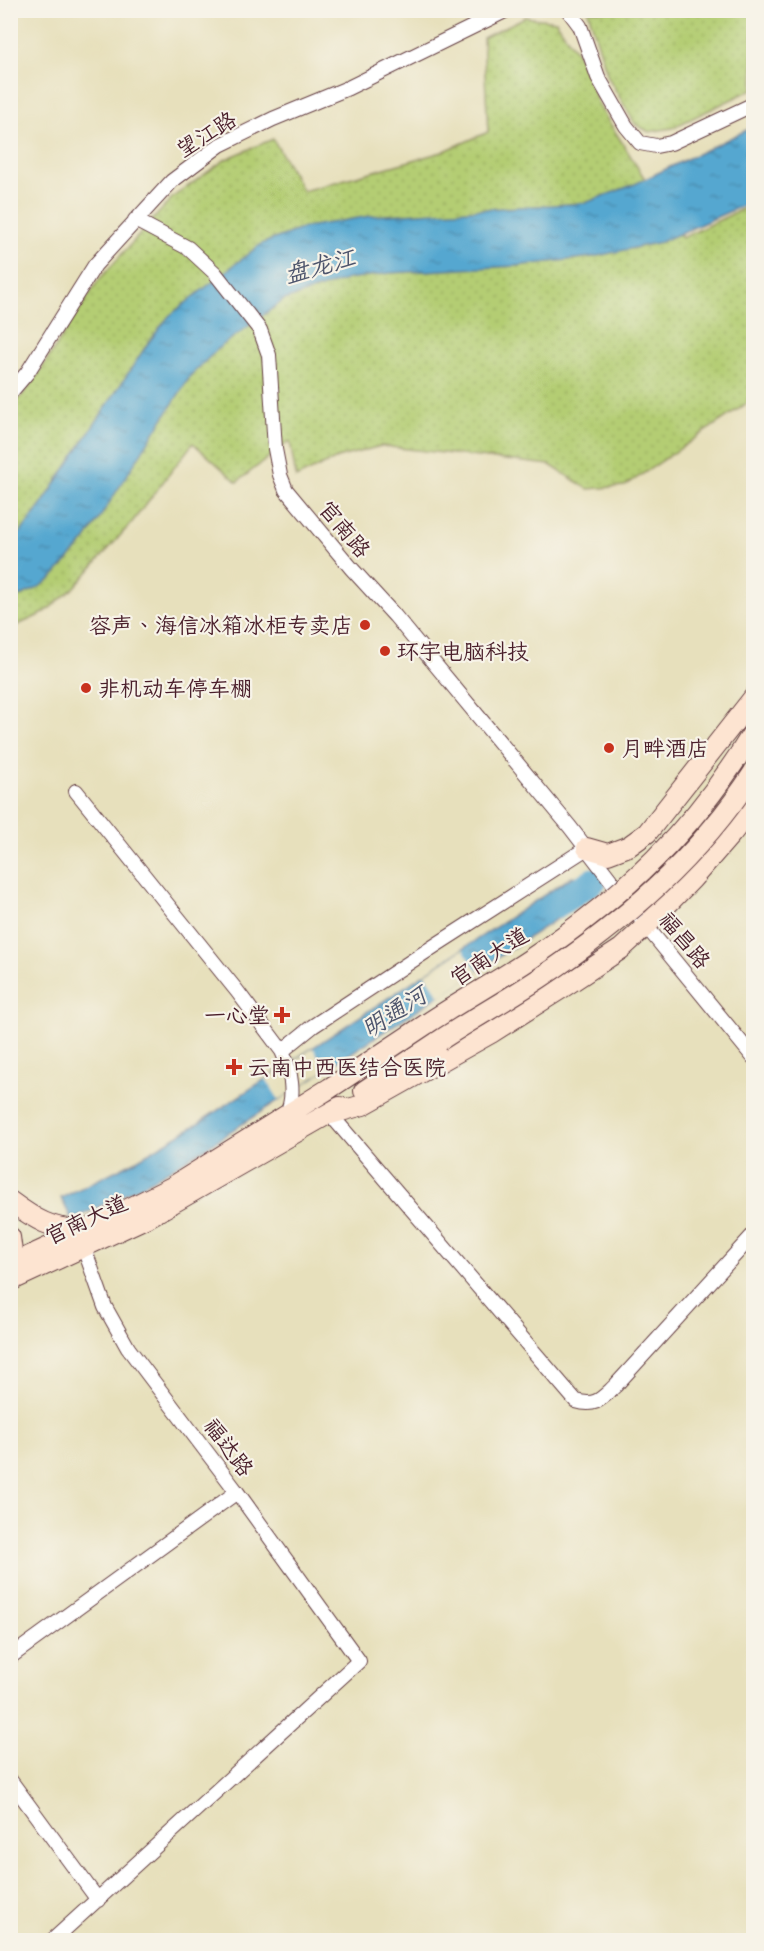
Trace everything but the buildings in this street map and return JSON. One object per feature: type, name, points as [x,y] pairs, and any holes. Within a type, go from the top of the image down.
[{"type":"main road","points":[[587,848],[608,854],[629,846],[647,833],[748,719],[753,697]]},
{"type":"main road","name":"官南大道","points":[[10,1265],[90,1228],[172,1186],[286,1116],[544,949],[627,886],[666,849],[702,808],[753,731]]},
{"type":"main road","name":"官南大道","points":[[10,1281],[150,1216],[330,1114],[565,961],[641,902],[673,872],[704,839],[753,772]]},
{"type":"main road","points":[[330,1114],[363,1105],[491,1033],[621,949],[692,879],[753,805]]},
{"type":"main road","points":[[10,1201],[35,1219],[60,1228],[75,1230],[90,1228]]},
{"type":"main road","points":[[10,1237],[12,1252],[10,1258]]},
{"type":"street","name":"望江路","points":[[10,393],[27,373],[95,265],[172,181],[220,145],[273,119],[348,88],[507,10]]},
{"type":"street","points":[[568,10],[580,26],[598,77],[626,126],[640,143],[656,146],[671,143],[753,104]]},
{"type":"street","name":"官南路","points":[[135,220],[188,248],[215,273],[260,330],[269,355],[275,449],[280,475],[286,490],[395,616],[587,848]]},
{"type":"street","points":[[76,791],[237,991],[285,1056],[292,1096],[291,1106],[286,1116]]},
{"type":"street","points":[[285,1056],[313,1026],[587,848]]},
{"type":"street","name":"福昌路","points":[[587,848],[646,926],[753,1058]]},
{"type":"street","points":[[330,1114],[576,1401],[588,1405],[599,1400],[615,1386],[753,1234]]},
{"type":"street","name":"福达路","points":[[84,1248],[105,1307],[128,1348],[237,1492],[359,1661],[98,1900]]},
{"type":"street","points":[[10,1658],[237,1492]]},
{"type":"street","points":[[10,1780],[98,1900],[53,1941]]},
{"type":"green space","points":[[588,11],[753,11],[753,89],[672,128],[649,132],[635,124],[608,77]]},
{"type":"green space","points":[[525,17],[556,21],[578,54],[599,106],[682,238],[753,204],[753,399],[625,486],[588,489],[550,465],[381,446],[337,458],[296,478],[290,441],[237,482],[193,443],[133,521],[76,586],[44,613],[11,628],[11,408],[31,385],[98,281],[173,197],[226,159],[273,139],[303,191],[442,152],[488,132],[483,38]]},
{"type":"water","name":"盘龙江","points":[[753,127],[753,201],[661,242],[593,257],[516,266],[390,273],[348,279],[284,300],[220,347],[191,375],[85,541],[51,579],[36,589],[11,600],[10,538],[21,532],[42,504],[148,343],[169,316],[261,244],[306,227],[370,216],[585,203],[635,184]]},
{"type":"water","points":[[573,876],[587,885],[589,898],[207,1147],[147,1183],[72,1220],[61,1198],[135,1161],[194,1126]]},
{"type":"pier","points":[[463,949],[478,971],[440,996],[425,974]]},
{"type":"pier","points":[[313,1048],[327,1069],[279,1100],[266,1079]]},
{"type":"waterway","name":"明通河","points":[[556,905],[593,881]]},
{"type":"place","name":"容声、海信冰箱冰柜专卖店","points":[[365,625]]},
{"type":"place","name":"环宇电脑科技","points":[[385,651]]},
{"type":"place","name":"非机动车停车棚","points":[[86,688]]},
{"type":"place","name":"月畔酒店","points":[[609,748]]},
{"type":"place","name":"一心堂","points":[[282,1015]]},
{"type":"place","name":"云南中西医结合医院","points":[[234,1067]]}]
